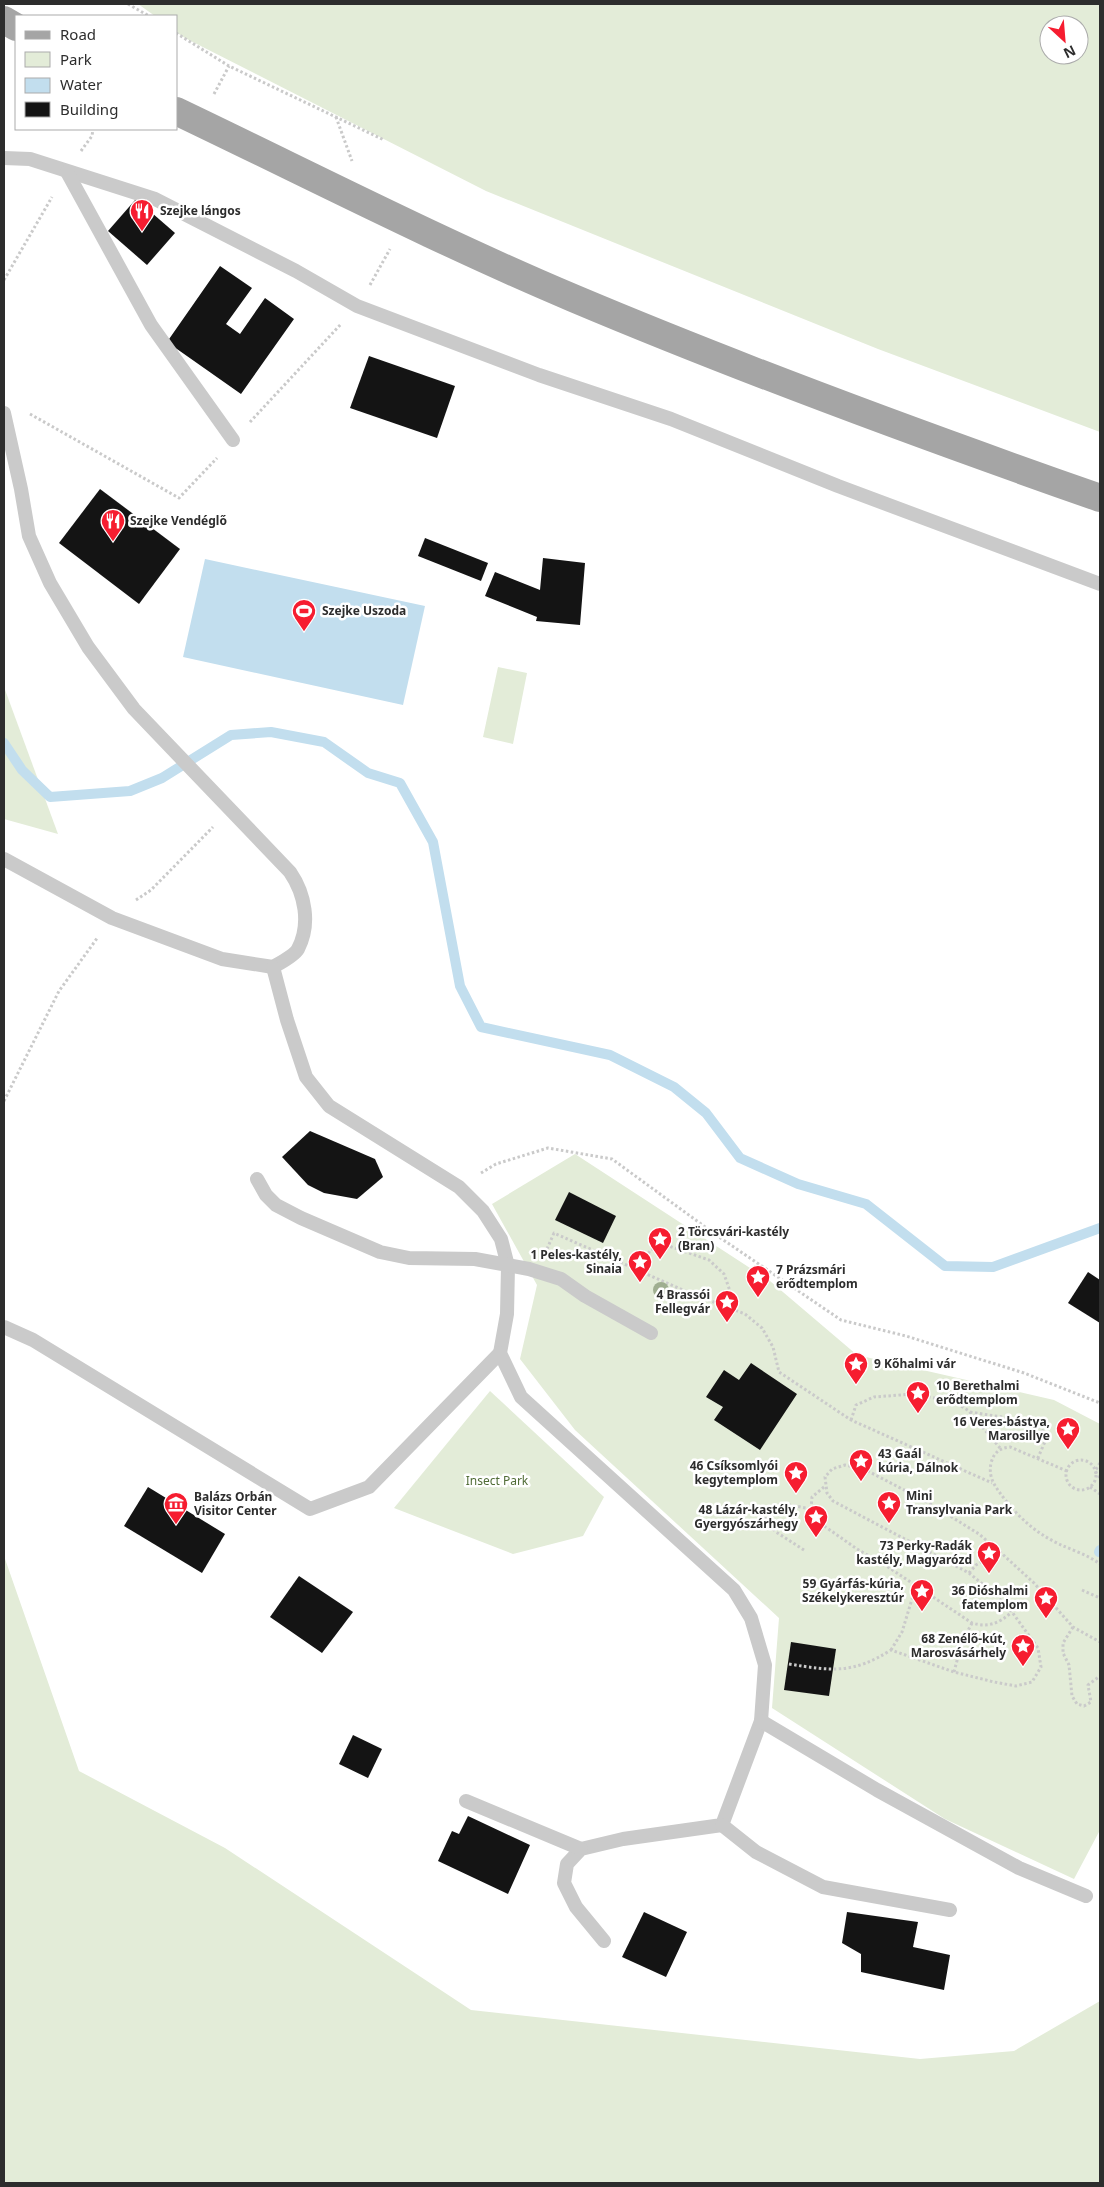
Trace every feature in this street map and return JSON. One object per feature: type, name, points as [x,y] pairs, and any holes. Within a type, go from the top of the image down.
[{"type":"main road","points":[[4,20],[15,26]]},
{"type":"main road","points":[[178,112],[406,222],[571,297],[690,346],[1100,498]]},
{"type":"lane","points":[[4,158],[30,160],[155,199],[296,271],[357,306],[539,375],[671,419],[847,489],[1100,584]]},
{"type":"lane","points":[[67,172],[151,325],[233,440]]},
{"type":"lane","points":[[4,413],[21,489],[29,536],[50,583],[88,647],[134,709],[290,872],[298,884],[306,912],[297,951],[273,968],[222,959],[112,918],[4,859]]},
{"type":"lane","points":[[4,1327],[33,1340],[310,1509],[369,1487],[500,1353],[507,1314],[508,1266],[501,1239],[483,1211],[459,1187],[329,1106],[306,1077],[287,1020],[273,968]]},
{"type":"lane","points":[[257,1179],[266,1195],[276,1205],[301,1218],[380,1252],[409,1258],[448,1257],[508,1266],[561,1279],[585,1296],[651,1333]]},
{"type":"lane","points":[[500,1353],[521,1397],[734,1590],[751,1618],[765,1665],[761,1721],[722,1825]]},
{"type":"lane","points":[[761,1721],[877,1790],[1019,1868],[1086,1896]]},
{"type":"lane","points":[[466,1801],[581,1849],[623,1840],[722,1825],[756,1852],[823,1887],[950,1910]]},
{"type":"lane","points":[[581,1849],[567,1864],[564,1883],[576,1907],[604,1941]]},
{"type":"path","points":[[128,4],[147,15]]},
{"type":"path","points":[[178,34],[229,66],[384,140]]},
{"type":"path","points":[[4,280],[67,172]]},
{"type":"path","points":[[29,413],[180,498],[357,306],[406,222]]},
{"type":"path","points":[[4,1101],[59,991],[112,918],[151,890],[231,809]]},
{"type":"path","points":[[459,1187],[496,1164],[548,1148],[612,1159],[719,1237],[841,1320],[906,1336],[1024,1373],[1100,1403]]},
{"type":"path","points":[[537,1272],[554,1233],[641,1272],[745,1314],[762,1328],[773,1347],[779,1372],[851,1420],[992,1483],[1016,1514],[1034,1530],[1100,1564]]},
{"type":"path","points":[[641,1272],[650,1250],[666,1245],[709,1260],[724,1274],[730,1291],[724,1306]]},
{"type":"path","points":[[851,1420],[856,1405],[874,1397],[913,1394],[954,1402],[969,1412],[1000,1448]]},
{"type":"path","points":[[969,1412],[1014,1419],[1039,1426],[1047,1437],[1038,1460]]},
{"type":"path","points":[[992,1483],[990,1470],[992,1459],[1000,1448],[1010,1447],[1066,1471]]},
{"type":"path","points":[[1100,1463],[1095,1471],[1096,1477],[1090,1487],[1083,1490],[1076,1489],[1066,1478],[1066,1471],[1073,1462],[1078,1460],[1089,1462],[1095,1471],[1100,1478]]},
{"type":"path","points":[[891,1650],[954,1672],[1016,1686],[1032,1682],[1041,1667],[1038,1648],[1012,1612],[996,1595],[969,1573],[833,1501],[824,1487],[825,1477],[832,1469],[845,1465],[864,1469],[929,1503],[979,1534],[1034,1583],[1073,1627],[1100,1642]]},
{"type":"path","points":[[824,1487],[812,1498],[811,1509],[817,1521],[836,1534],[972,1623],[984,1627],[997,1623],[1012,1612]]},
{"type":"path","points":[[1090,1487],[1100,1494]]},
{"type":"path","points":[[804,1550],[776,1532],[765,1519],[766,1507],[785,1504],[811,1509]]},
{"type":"path","points":[[969,1573],[976,1565],[999,1551]]},
{"type":"path","points":[[765,1665],[788,1664],[832,1670],[871,1663],[891,1650],[902,1632],[916,1586]]},
{"type":"path","points":[[1082,1590],[1100,1598]]},
{"type":"path","points":[[954,1672],[962,1642],[972,1623]]},
{"type":"path","points":[[1073,1627],[1063,1643],[1063,1653],[1069,1665],[1072,1696],[1077,1704],[1084,1706],[1091,1702],[1088,1685],[1100,1676]]},
{"type":"green space","points":[[138,4],[1100,4],[1100,432],[878,349],[486,191],[185,38],[178,33],[178,15],[154,15]]},
{"type":"green space","points":[[498,667],[527,673],[513,744],[483,737]]},
{"type":"green space","points":[[4,687],[58,834],[4,819]]},
{"type":"green space","name":"Mini Transylvania Park","points":[[575,1154],[770,1281],[857,1355],[1054,1400],[1100,1424],[1100,1830],[1074,1879],[945,1819],[772,1708],[779,1618],[575,1430],[520,1359],[537,1285],[492,1204]]},
{"type":"green space","name":"Insect Park","points":[[490,1391],[604,1497],[583,1536],[513,1554],[394,1508]]},
{"type":"green space","points":[[4,1556],[79,1771],[225,1848],[471,2010],[920,2059],[1014,2051],[1100,2001],[1100,2183],[4,2183]]},
{"type":"water","name":"Szejke Uszoda","points":[[205,559],[425,606],[403,705],[183,657]]},
{"type":"building","points":[[136,199],[175,233],[147,265],[108,231]]},
{"type":"building","points":[[220,266],[252,288],[226,324],[240,334],[265,298],[294,319],[241,394],[167,342]]},
{"type":"building","points":[[369,356],[455,386],[437,438],[350,408]]},
{"type":"building","points":[[100,489],[180,549],[139,604],[59,543]]},
{"type":"building","points":[[425,538],[488,563],[481,581],[418,556]]},
{"type":"building","points":[[543,558],[585,563],[580,625],[536,621],[537,617],[485,596],[495,572],[540,590]]},
{"type":"building","points":[[310,1131],[375,1159],[383,1177],[357,1199],[324,1193],[308,1185],[282,1157]]},
{"type":"building","points":[[569,1192],[616,1216],[603,1243],[555,1220]]},
{"type":"building","points":[[1088,1272],[1100,1280],[1100,1323],[1068,1303]]},
{"type":"building","points":[[751,1363],[797,1394],[760,1450],[714,1420],[723,1407],[706,1397],[724,1370],[739,1380]]},
{"type":"building","points":[[148,1487],[225,1534],[202,1573],[124,1526]]},
{"type":"building","points":[[299,1576],[353,1612],[322,1653],[270,1617]]},
{"type":"building","points":[[791,1642],[836,1649],[829,1696],[784,1690]]},
{"type":"building","points":[[353,1735],[382,1749],[368,1778],[339,1764]]},
{"type":"building","points":[[468,1816],[530,1845],[508,1894],[438,1861],[452,1831],[459,1834]]},
{"type":"building","points":[[644,1912],[687,1932],[666,1977],[622,1957]]},
{"type":"building","points":[[847,1912],[918,1922],[913,1947],[950,1955],[944,1990],[861,1972],[861,1954],[842,1943]]},
{"type":"waterway","points":[[4,743],[22,770],[50,797],[130,791],[162,778],[231,735],[271,732],[324,742],[368,773],[400,783],[433,842],[460,986],[481,1027],[610,1055],[674,1087],[706,1113],[740,1158],[798,1184],[866,1204],[945,1266],[993,1267],[1100,1228]]},
{"type":"place","name":"Szejke lángos","points":[[142,232]]},
{"type":"place","name":"Szejke Vendéglő","points":[[113,542]]},
{"type":"place","name":"Szejke Uszoda","points":[[304,632]]},
{"type":"place","name":"2 Törcsvári-kastély (Bran)","points":[[660,1260]]},
{"type":"place","name":"1 Peles-kastély, Sinaia","points":[[640,1283]]},
{"type":"place","name":"7 Prázsmári erődtemplom","points":[[758,1298]]},
{"type":"place","name":"4 Brassói Fellegvár","points":[[727,1323]]},
{"type":"place","name":"9 Kőhalmi vár","points":[[856,1385]]},
{"type":"place","name":"10 Berethalmi erődtemplom","points":[[918,1414]]},
{"type":"place","name":"16 Veres-bástya, Marosillye","points":[[1068,1450]]},
{"type":"place","name":"43 Gaál kúria, Dálnok","points":[[861,1482]]},
{"type":"place","name":"46 Csíksomlyói kegytemplom","points":[[796,1494]]},
{"type":"place","name":"Mini Transylvania Park","points":[[889,1524]]},
{"type":"place","name":"Balázs Orbán Visitor Center","points":[[176,1525]]},
{"type":"place","name":"48 Lázár-kastély, Gyergyószárhegy","points":[[816,1538]]},
{"type":"place","name":"73 Perky-Radák kastély, Magyarózd","points":[[989,1574]]},
{"type":"place","name":"59 Gyárfás-kúria, Székelykeresztúr","points":[[922,1612]]},
{"type":"place","name":"36 Dióshalmi fatemplom","points":[[1046,1619]]},
{"type":"place","name":"68 Zenélő-kút, Marosvásárhely","points":[[1023,1667]]}]
